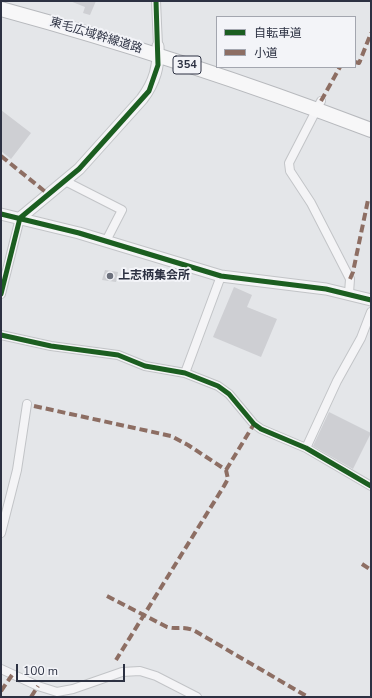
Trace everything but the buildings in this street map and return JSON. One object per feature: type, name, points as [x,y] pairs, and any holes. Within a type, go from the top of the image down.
[{"type":"highway","name":"東毛広域幹線道路","points":[[6,1],[158,50],[319,105],[371,120]]},
{"type":"highway","name":"東毛広域幹線道路","points":[[1,9],[216,66]]},
{"type":"highway","name":"東毛広域幹線道路","points":[[223,68],[319,105],[371,130]]},
{"type":"street","points":[[1,294],[20,218],[84,164],[148,91],[156,74],[158,50],[156,1]]},
{"type":"street","points":[[319,105],[289,163],[290,171],[311,203],[350,279],[349,293]]},
{"type":"street","points":[[65,181],[122,210],[106,241]]},
{"type":"street","points":[[1,214],[106,241],[221,276],[309,286],[349,293],[371,300]]},
{"type":"street","points":[[185,373],[221,276]]},
{"type":"street","points":[[306,448],[337,381],[361,338],[371,312]]},
{"type":"street","points":[[1,335],[51,346],[118,355],[145,366],[185,373],[218,386],[229,394],[254,424],[261,429],[306,448],[371,486]]},
{"type":"street","points":[[1,533],[17,470],[27,404]]},
{"type":"street","points":[[1,669],[38,686],[57,692],[64,692],[122,672],[140,671],[156,676],[197,697]]},
{"type":"marked path","points":[[356,62],[359,63],[371,33]]},
{"type":"marked path","points":[[321,101],[339,68]]},
{"type":"marked path","points":[[1,156],[48,194]]},
{"type":"marked path","points":[[350,279],[353,272],[368,200],[371,199]]},
{"type":"marked path","points":[[34,406],[171,436],[188,445],[226,470],[228,479],[224,486],[116,660]]},
{"type":"marked path","points":[[226,470],[254,424]]},
{"type":"marked path","points":[[362,564],[371,570]]},
{"type":"marked path","points":[[107,596],[167,627],[187,628],[195,631],[308,697]]},
{"type":"marked path","points":[[1,691],[12,675]]},
{"type":"marked path","points":[[31,697],[38,686]]},
{"type":"cycle path","points":[[1,294],[20,218],[79,169],[149,91],[158,65],[156,1]]},
{"type":"cycle path","points":[[1,214],[79,233],[221,276],[326,289],[371,300]]},
{"type":"cycle path","points":[[1,335],[51,346],[118,355],[145,366],[185,373],[218,386],[229,394],[254,424],[261,429],[306,448],[371,486]]},
{"type":"place","name":"上志柄集会所","points":[[110,276]]}]
